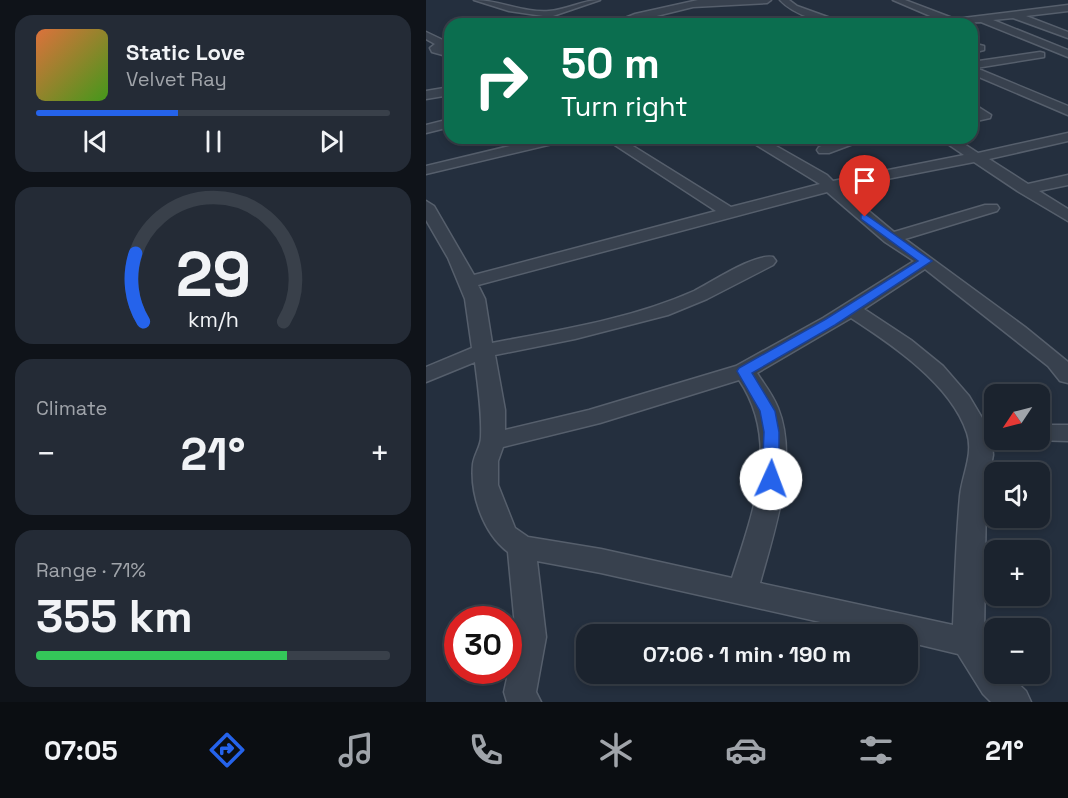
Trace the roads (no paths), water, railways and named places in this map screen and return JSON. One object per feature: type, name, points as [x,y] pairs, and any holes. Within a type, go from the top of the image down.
[{"type":"street","points":[[478,0],[509,8],[550,14],[596,0]]},
{"type":"street","points":[[636,18],[710,0]]},
{"type":"street","points":[[682,6],[767,0]]},
{"type":"street","points":[[784,0],[794,8],[824,18]]},
{"type":"street","points":[[897,0],[943,18]]},
{"type":"street","points":[[642,3],[658,11]]},
{"type":"street","points":[[1017,4],[1036,11]]},
{"type":"street","points":[[978,19],[1068,8]]},
{"type":"street","points":[[1050,9],[1068,16]]},
{"type":"street","points":[[1011,14],[1068,35]]},
{"type":"street","points":[[981,19],[1068,54]]},
{"type":"street","points":[[426,35],[444,44]]},
{"type":"street","points":[[444,44],[435,48],[444,53]]},
{"type":"street","points":[[978,66],[1040,55]]},
{"type":"street","points":[[426,60],[444,56]]},
{"type":"street","points":[[978,70],[1068,111]]},
{"type":"street","points":[[978,111],[985,115],[978,117]]},
{"type":"street","points":[[426,129],[444,124]]},
{"type":"street","points":[[468,282],[830,186],[1068,137]]},
{"type":"street","points":[[426,170],[535,144]]},
{"type":"street","points":[[620,144],[728,212]]},
{"type":"street","points":[[763,144],[806,167],[891,238],[926,261],[1056,361],[1068,376]]},
{"type":"street","points":[[824,150],[840,144]]},
{"type":"street","points":[[955,144],[1068,216]]},
{"type":"street","points":[[1024,189],[1068,180]]},
{"type":"street","points":[[426,206],[435,235],[468,282],[477,309],[493,410],[493,441],[486,461],[485,485],[505,535],[522,547],[743,591],[968,642]]},
{"type":"street","points":[[891,238],[991,208]]},
{"type":"street","points":[[426,375],[483,351],[576,333],[661,311],[700,295],[767,261]]},
{"type":"street","points":[[493,441],[592,417],[744,371],[851,309],[926,261]]},
{"type":"street","points":[[851,309],[904,344],[935,371],[984,429]]},
{"type":"street","points":[[743,591],[769,496],[772,462],[768,411],[744,371]]},
{"type":"street","points":[[1050,433],[1068,433]]},
{"type":"street","points":[[984,444],[973,493],[968,642],[1000,696]]},
{"type":"street","points":[[522,547],[531,637],[520,692],[524,702]]}]
